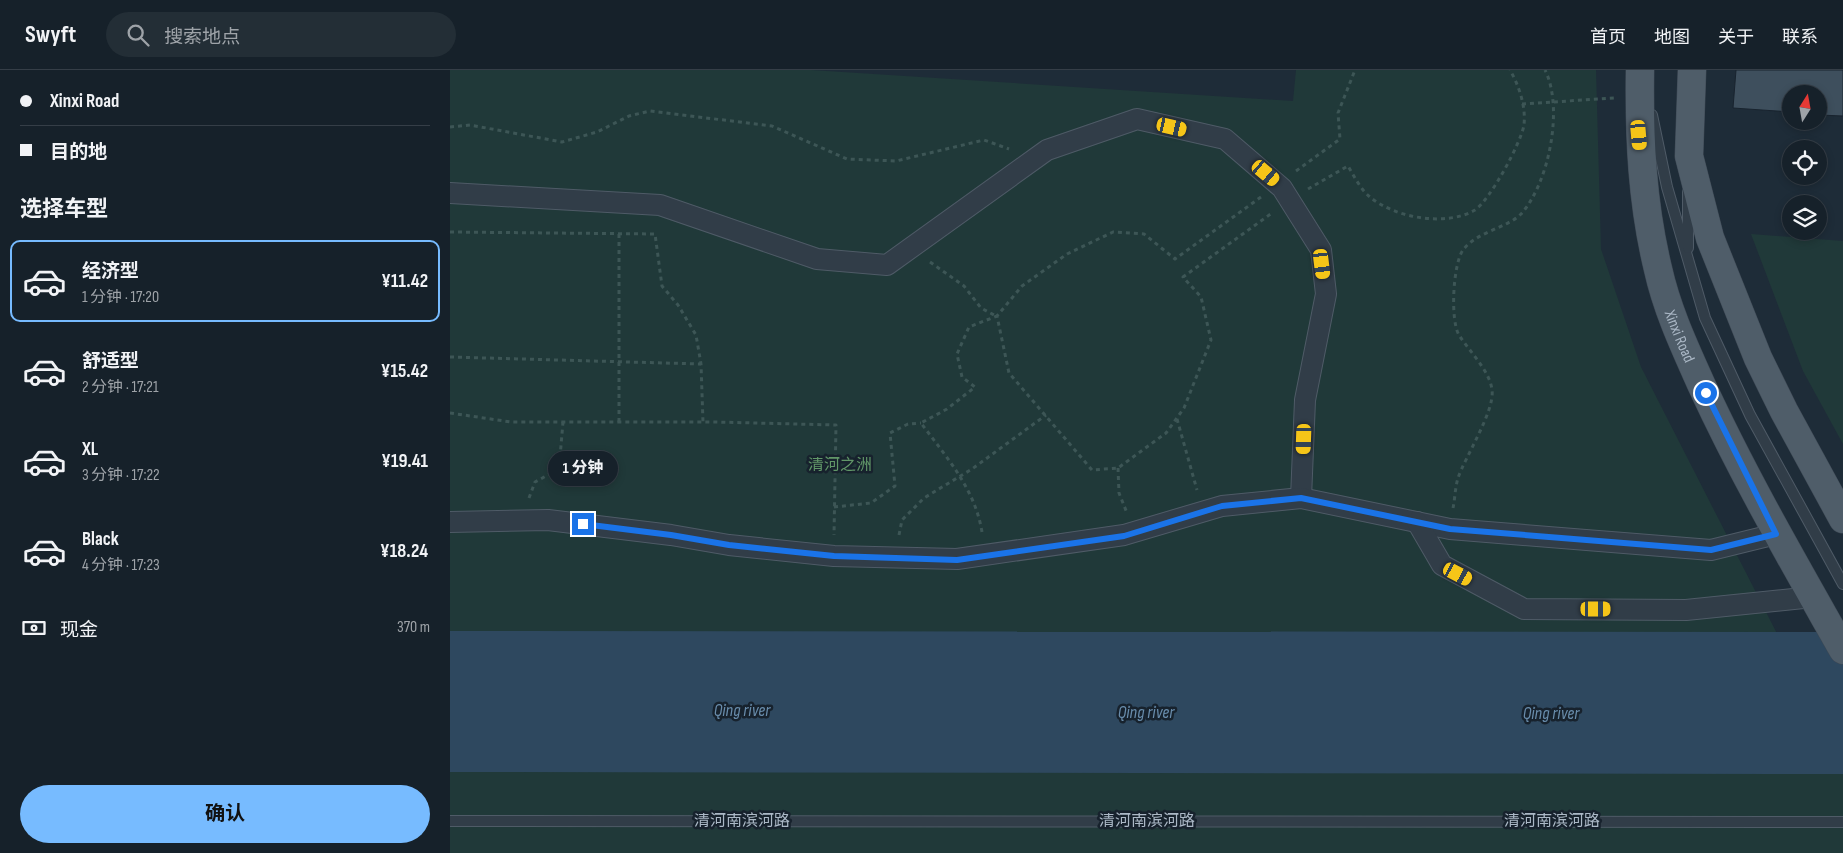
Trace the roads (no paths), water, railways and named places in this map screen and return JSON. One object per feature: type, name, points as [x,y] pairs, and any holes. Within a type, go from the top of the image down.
[{"type":"main road","name":"Xinxi Road","points":[[1641,70],[1639,135],[1646,207],[1658,271],[1678,332],[1720,424],[1776,534],[1843,650]]},
{"type":"main road","points":[[1692,70],[1689,156],[1710,238],[1758,358],[1784,411],[1843,519]]},
{"type":"street","points":[[450,193],[660,205],[817,259],[886,265],[1047,150],[1137,119],[1225,139],[1285,192],[1321,250],[1326,294],[1305,400],[1301,498]]},
{"type":"street","points":[[450,522],[548,520],[671,535],[729,545],[834,556],[957,560],[1135,532],[1222,506],[1301,498],[1450,529],[1711,550],[1776,534]]},
{"type":"street","points":[[1417,522],[1442,565],[1524,609],[1686,610],[1808,588]]},
{"type":"lane","name":"Xinxi Road","points":[[1641,70],[1667,187],[1705,318],[1724,363],[1750,415],[1841,580]]},
{"type":"lane","points":[[1688,261],[1689,156]]},
{"type":"lane","name":"清河南滨河路","points":[[450,821],[1843,822]]},
{"type":"water","name":"Qing river","points":[[450,631],[1843,632],[1843,774],[450,772]]},
{"type":"park label","name":"清河之洲","points":[[840,464]]}]
